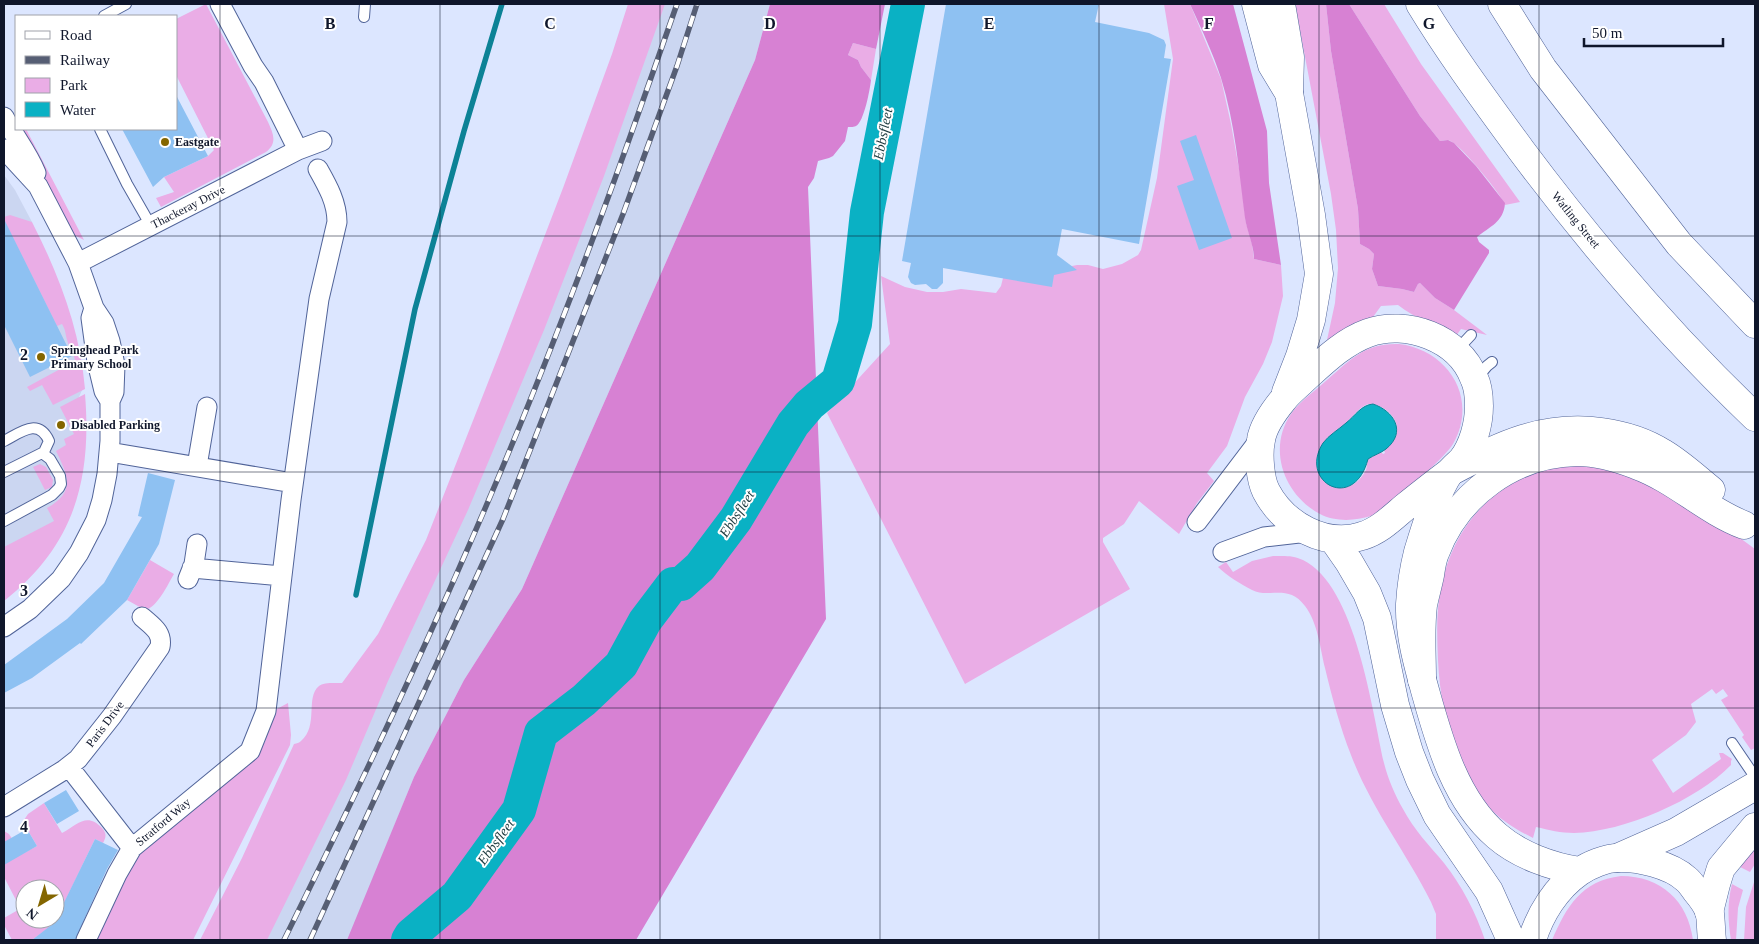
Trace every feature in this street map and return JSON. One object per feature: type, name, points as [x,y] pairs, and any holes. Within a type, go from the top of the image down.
[{"type":"main road","points":[[1256,4],[1272,65],[1289,93]]},
{"type":"main road","points":[[1280,4],[1290,57],[1289,93],[1311,215],[1319,274],[1311,320],[1300,356],[1284,398],[1268,422],[1260,439],[1261,474],[1265,489],[1274,503],[1289,519],[1321,536],[1349,562],[1367,594],[1377,618],[1395,705],[1409,752],[1420,780],[1437,815],[1489,890],[1511,940]]},
{"type":"main road","name":"Watling Street","points":[[1420,4],[1468,79],[1569,213],[1651,310],[1717,381],[1755,417]]},
{"type":"main road","points":[[1502,4],[1543,69],[1679,244],[1755,324]]},
{"type":"main road","points":[[1284,398],[1337,351],[1359,337],[1376,330],[1393,328],[1416,331],[1434,338],[1463,343],[1468,366],[1484,371],[1476,429],[1466,454],[1450,472],[1371,532],[1360,537],[1321,536]]},
{"type":"main road","points":[[1580,871],[1559,868],[1536,859],[1498,838],[1473,810],[1453,776],[1436,731],[1422,680],[1413,642],[1410,604],[1417,556],[1433,506],[1450,472],[1504,445],[1537,434],[1586,430],[1615,434],[1646,444],[1678,462],[1726,502],[1750,529]]},
{"type":"main road","points":[[1422,680],[1423,606],[1434,554],[1460,509],[1480,488],[1505,471],[1532,459],[1552,454],[1577,452],[1599,454],[1635,464],[1656,473],[1684,489],[1726,518],[1750,529]]},
{"type":"main road","points":[[1532,940],[1541,917],[1553,898],[1565,883],[1580,871],[1618,858],[1676,832],[1755,786]]},
{"type":"main road","points":[[1712,940],[1710,912],[1716,884],[1722,868],[1755,827]]},
{"type":"main road","points":[[1618,858],[1657,862],[1670,868],[1685,878],[1710,912]]},
{"type":"street","points":[[220,4],[253,66],[264,82],[298,150]]},
{"type":"street","points":[[4,117],[36,172],[38,186]]},
{"type":"street","name":"Thackeray Drive","points":[[78,263],[298,150],[322,141]]},
{"type":"street","points":[[4,149],[38,186],[78,263],[94,308],[104,323],[114,360],[114,392],[110,401],[109,452],[102,500],[92,529],[67,571],[46,594],[4,628]]},
{"type":"street","name":"Stratford Way","points":[[86,940],[117,874],[132,848],[250,751],[262,722],[268,699],[293,483],[319,299],[337,222],[334,201],[318,169]]},
{"type":"street","points":[[197,466],[207,406]]},
{"type":"street","points":[[1196,522],[1260,439]]},
{"type":"street","points":[[109,452],[293,483]]},
{"type":"street","points":[[1223,552],[1264,537],[1321,536]]},
{"type":"street","points":[[197,544],[190,574],[282,576]]},
{"type":"street","name":"Paris Drive","points":[[4,806],[69,767],[78,759],[97,735],[159,649],[161,643],[159,632],[142,617]]},
{"type":"street","points":[[69,767],[132,848]]},
{"type":"lane","points":[[106,15],[126,4]]},
{"type":"lane","points":[[364,17],[365,4]]},
{"type":"lane","points":[[100,130],[127,184],[151,226]]},
{"type":"lane","points":[[4,441],[28,429],[38,428],[50,441],[43,454]]},
{"type":"lane","points":[[4,472],[40,453],[50,458],[60,476],[61,484],[52,495],[4,521]]},
{"type":"lane","points":[[1732,743],[1755,777]]},
{"type":"shaded area","points":[[633,4],[770,4],[755,60],[522,589],[464,680],[414,777],[348,940],[216,940],[388,624],[468,452]]},
{"type":"shaded area","points":[[770,4],[885,4],[876,49],[853,43],[848,55],[858,60],[871,80],[862,118],[856,126],[848,127],[845,141],[833,156],[818,161],[814,178],[808,187],[826,619],[636,940],[347,940],[414,777],[464,680],[522,589],[755,60]]},
{"type":"shaded area","points":[[1190,4],[1233,4],[1267,131],[1269,183],[1281,265],[1254,259],[1245,218],[1236,147],[1226,95],[1207,41]]},
{"type":"shaded area","points":[[1326,4],[1349,4],[1420,116],[1440,141],[1448,140],[1454,143],[1476,166],[1505,203],[1504,210],[1499,219],[1477,237],[1479,242],[1489,250],[1489,253],[1454,310],[1435,298],[1420,283],[1414,292],[1378,286],[1372,269],[1374,254],[1360,244],[1358,209],[1331,51]]},
{"type":"shaded area","name":"Springhead Park Primary School","points":[[4,175],[15,190],[32,222],[30,226],[62,297],[83,388],[79,397],[67,515],[4,550]]},
{"type":"green space","points":[[206,4],[268,122],[273,134],[273,141],[270,149],[266,152],[161,207],[156,198],[174,192],[164,177],[208,156],[214,150],[178,79],[178,18]]},
{"type":"green space","points":[[628,4],[665,4],[604,176],[544,330],[468,510],[388,681],[346,780],[267,940],[200,940],[242,858],[294,744],[300,742],[306,735],[311,720],[315,691],[323,684],[342,683],[378,634],[426,540],[563,188],[612,54]]},
{"type":"green space","points":[[1164,4],[1190,4],[1221,79],[1231,124],[1246,223],[1254,259],[1281,265],[1283,296],[1272,342],[1263,364],[1245,397],[1227,446],[1207,473],[1214,481],[1197,503],[1179,534],[1139,501],[1124,524],[1103,538],[1103,542],[1130,589],[965,684],[827,413],[890,344],[881,276],[905,287],[927,292],[961,289],[996,293],[1001,286],[1003,278],[1055,267],[1058,272],[1062,273],[1077,265],[1088,265],[1103,269],[1122,264],[1138,255],[1141,250],[1157,178],[1173,59]]},
{"type":"green space","points":[[1295,4],[1326,4],[1331,51],[1358,209],[1360,244],[1374,254],[1372,269],[1378,286],[1414,292],[1420,283],[1435,298],[1487,335],[1461,329],[1456,336],[1419,318],[1398,305],[1381,306],[1373,317],[1355,323],[1327,340],[1335,303],[1338,268],[1336,230],[1331,194]]},
{"type":"green space","points":[[1349,4],[1384,4],[1421,64],[1520,202],[1505,205],[1473,162],[1457,146],[1448,140],[1440,141],[1420,116]]},
{"type":"green space","points":[[853,43],[876,49],[871,80],[858,60],[848,55]]},
{"type":"green space","points":[[17,130],[27,130],[84,240],[74,235],[21,134]]},
{"type":"green space","points":[[10,215],[32,222],[51,262],[67,303],[78,345],[85,389],[53,405],[42,385],[30,391],[27,387],[75,361],[62,324],[57,326],[12,236],[6,238],[4,235],[4,217]]},
{"type":"green space","points":[[1387,344],[1399,344],[1416,348],[1432,356],[1444,366],[1454,379],[1460,394],[1462,410],[1460,427],[1448,451],[1428,471],[1378,512],[1371,516],[1352,520],[1326,517],[1307,506],[1289,483],[1283,470],[1280,456],[1280,442],[1284,428],[1291,414],[1299,405],[1351,359],[1368,349]],"holes":[[[1368,404],[1374,404],[1386,410],[1395,420],[1397,425],[1395,438],[1384,450],[1385,453],[1381,452],[1368,459],[1366,470],[1358,481],[1348,486],[1338,487],[1328,483],[1321,476],[1317,466],[1318,455],[1324,442],[1362,408]]]},
{"type":"green space","points":[[85,394],[85,455],[81,483],[73,509],[62,534],[47,558],[28,580],[4,601],[4,547],[54,521],[47,508],[62,496],[66,490],[67,483],[64,468],[56,451],[66,445],[64,439],[74,434],[60,407]]},
{"type":"green space","points":[[40,464],[46,467],[53,480],[52,487],[45,490],[33,467]]},
{"type":"green space","points":[[1575,465],[1605,468],[1643,478],[1725,527],[1755,549],[1755,748],[1751,750],[1742,737],[1744,735],[1721,700],[1728,696],[1723,689],[1716,694],[1712,689],[1691,704],[1696,722],[1686,735],[1652,760],[1673,793],[1721,759],[1719,753],[1723,753],[1732,759],[1731,765],[1717,778],[1680,802],[1637,820],[1615,827],[1574,833],[1536,827],[1533,838],[1508,824],[1487,805],[1476,790],[1458,756],[1446,717],[1439,678],[1438,606],[1448,563],[1457,541],[1470,520],[1486,503],[1505,488],[1526,477],[1549,469]]},
{"type":"green space","points":[[1273,556],[1285,556],[1303,560],[1321,574],[1336,595],[1349,622],[1359,651],[1384,763],[1392,787],[1412,824],[1451,872],[1463,890],[1485,940],[1436,940],[1436,914],[1431,902],[1368,793],[1351,755],[1333,701],[1316,628],[1305,606],[1292,595],[1252,590],[1230,577],[1218,567],[1226,562],[1233,572],[1252,561]]},
{"type":"green space","points":[[150,560],[174,574],[154,605],[145,610],[127,600]]},
{"type":"green space","points":[[288,703],[290,745],[193,940],[95,940],[126,874],[139,855],[249,763],[265,742],[273,711]]},
{"type":"green space","points":[[44,803],[62,833],[87,820],[97,823],[105,832],[103,843],[95,839],[65,901],[65,879],[15,879],[15,898],[4,877],[4,831],[9,834],[22,854],[37,846],[24,820],[28,814]]},
{"type":"green space","points":[[1755,848],[1755,864],[1750,872],[1740,867]]},
{"type":"green space","points":[[1621,876],[1635,877],[1648,881],[1670,893],[1679,903],[1685,914],[1693,940],[1552,940],[1563,916],[1577,897],[1595,883]]},
{"type":"green space","points":[[1755,879],[1755,940],[1744,940],[1746,907]]},
{"type":"green space","points":[[1732,884],[1743,890],[1738,908],[1736,940],[1731,940],[1729,919],[1729,899]]},
{"type":"green space","points":[[15,912],[15,929],[47,929],[32,940],[12,940],[4,925],[4,918]]},
{"type":"water","points":[[1373,404],[1392,417],[1397,429],[1396,436],[1386,449],[1368,459],[1361,475],[1352,485],[1341,488],[1331,486],[1323,479],[1318,470],[1317,457],[1323,443],[1362,409]]},
{"type":"building","points":[[946,4],[1099,4],[1095,22],[1149,33],[1164,40],[1166,45],[1164,58],[1171,59],[1139,244],[1062,229],[1057,255],[1077,270],[1054,275],[1052,287],[943,268],[943,283],[937,289],[932,289],[926,284],[915,285],[911,283],[908,277],[911,263],[902,261]]},
{"type":"building","name":"Eastgate","points":[[178,99],[208,156],[164,177],[153,187],[123,130],[178,130]]},
{"type":"building","points":[[1196,135],[1232,238],[1199,250],[1177,186],[1194,180],[1180,141]]},
{"type":"building","points":[[4,219],[72,356],[30,377],[4,325]]},
{"type":"building","points":[[148,473],[175,480],[159,544],[127,600],[81,644],[32,678],[4,693],[4,665],[67,619],[104,583],[142,517],[138,516]]},
{"type":"building","points":[[66,790],[79,811],[57,824],[44,803]]},
{"type":"building","points":[[27,829],[37,846],[4,865],[4,842]]},
{"type":"building","points":[[95,839],[118,850],[107,869],[75,940],[32,940],[46,929],[65,929],[65,900]]},
{"type":"waterway","points":[[356,595],[415,309],[464,131],[502,4]]},
{"type":"waterway","name":"Ebbsfleet","points":[[408,940],[411,935],[457,896],[519,810],[541,733],[584,700],[621,665],[645,621],[673,584],[681,584],[700,567],[736,519],[793,424],[809,405],[838,381],[855,324],[867,212],[908,4]]},
{"type":"railway","points":[[284,940],[357,791],[427,641],[494,489],[588,253],[677,4]]},
{"type":"railway","points":[[310,940],[503,519],[623,214],[677,66],[697,4]]},
{"type":"place","name":"Eastgate","points":[[165,142]]},
{"type":"place","name":"Springhead Park Primary School","points":[[41,357]]},
{"type":"place","name":"Disabled Parking","points":[[61,425]]}]
